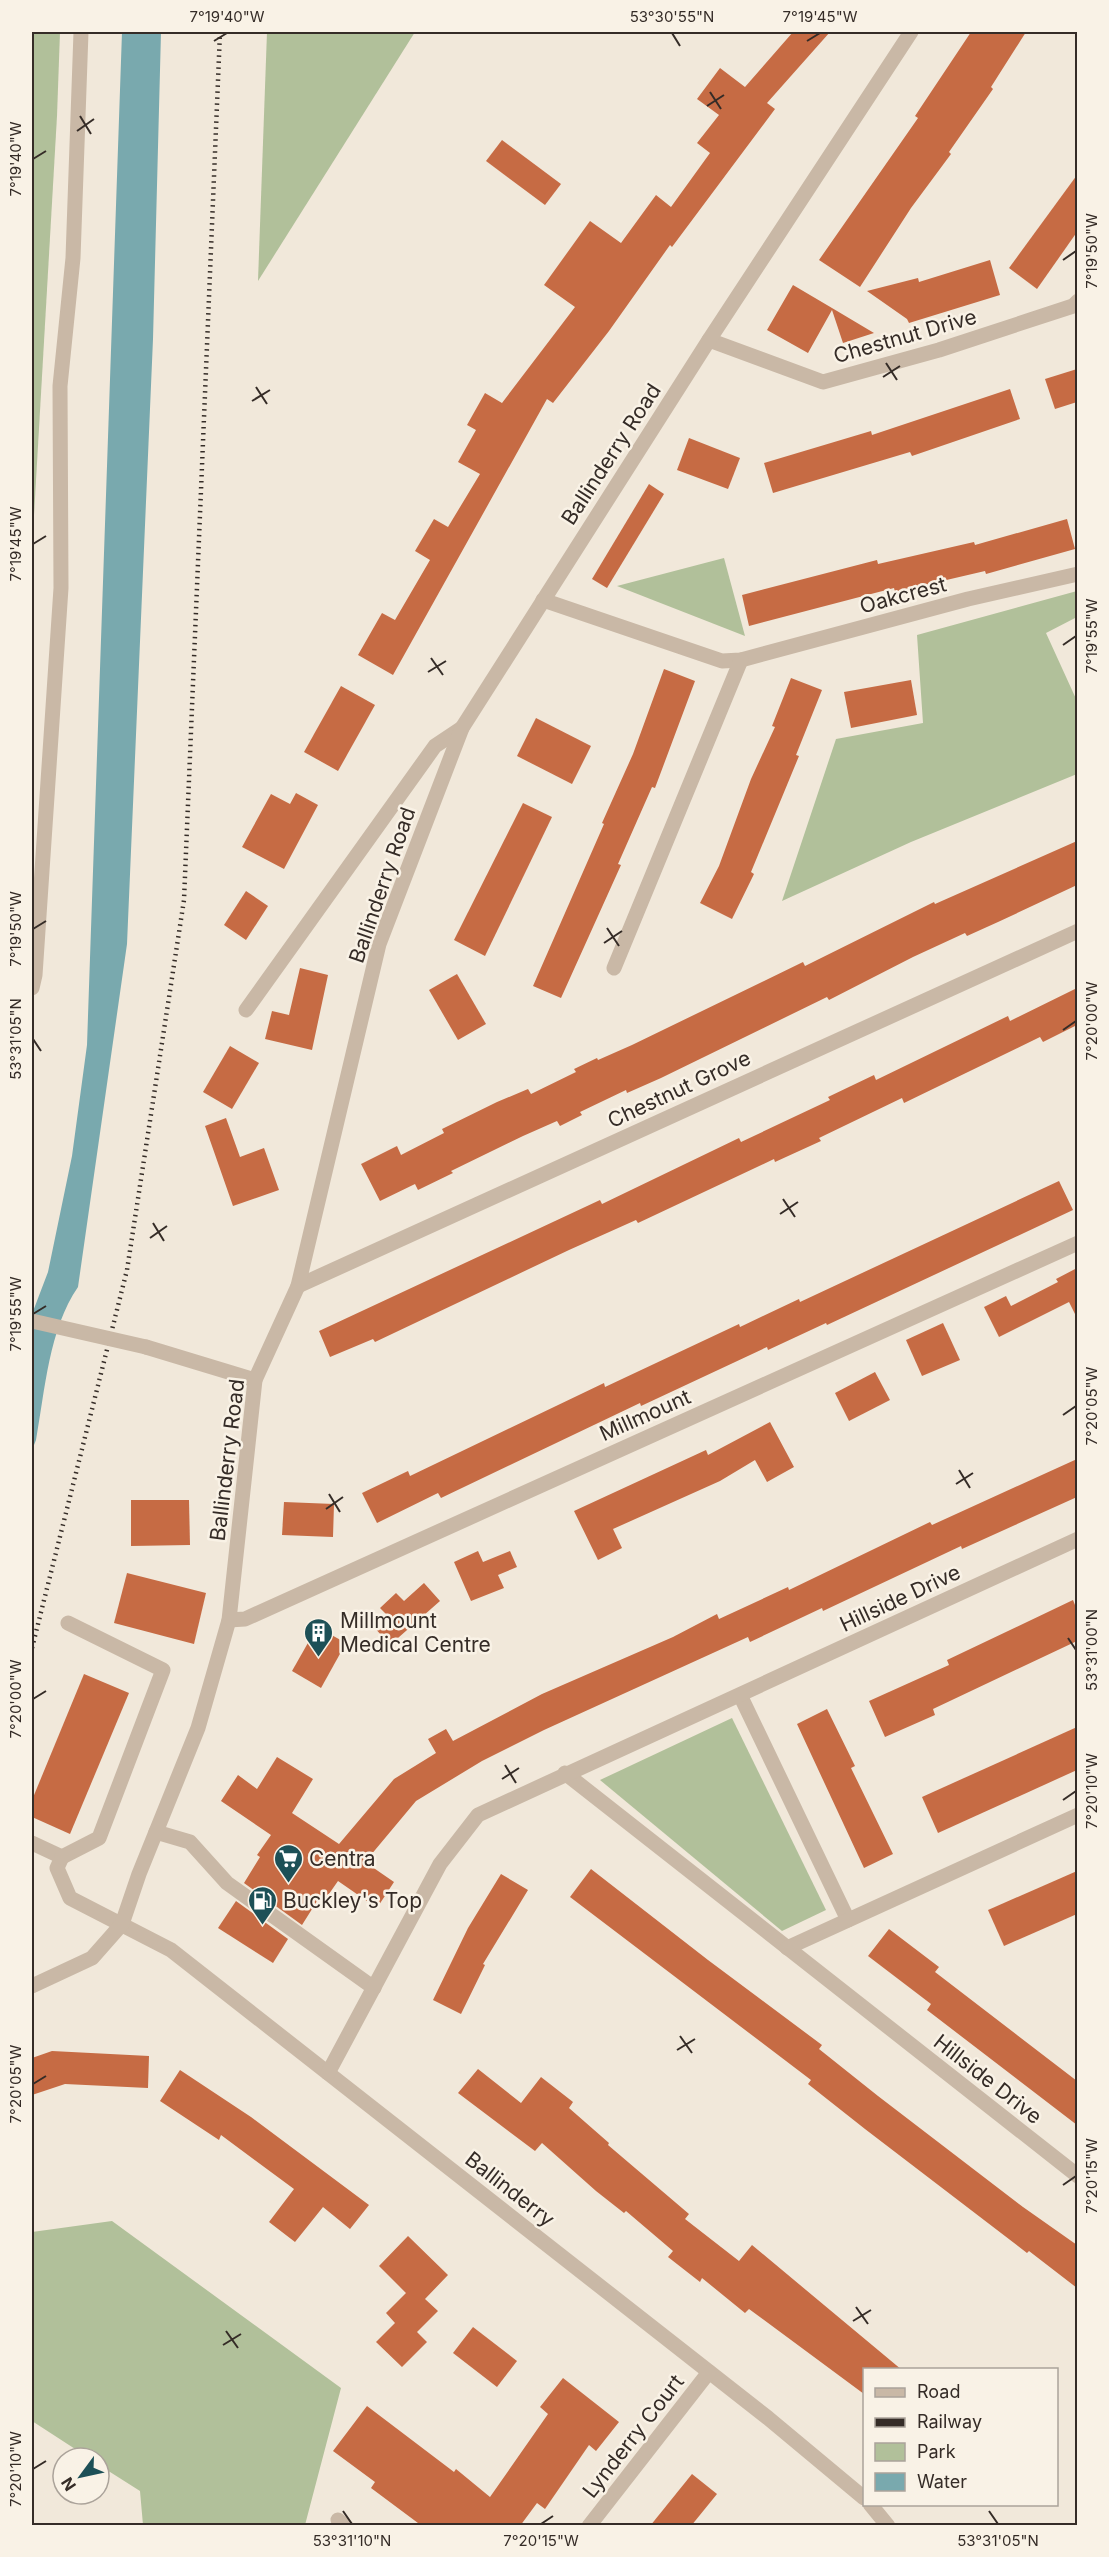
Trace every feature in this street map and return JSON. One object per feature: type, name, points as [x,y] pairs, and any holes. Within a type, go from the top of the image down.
[{"type":"street","points":[[32,988],[35,975],[61,588],[60,386],[73,258],[81,32]]},
{"type":"street","name":"Ballinderry Road","points":[[122,1924],[198,1728],[229,1620],[255,1380],[298,1286],[379,944],[462,728],[709,340],[911,32]]},
{"type":"street","name":"Chestnut Drive","points":[[709,340],[823,382],[939,350],[1073,306],[1077,302]]},
{"type":"street","name":"Oakcrest","points":[[543,600],[722,661],[741,660],[968,599],[1077,574]]},
{"type":"street","points":[[614,968],[741,660]]},
{"type":"street","points":[[246,1010],[435,746],[462,728]]},
{"type":"street","name":"Chestnut Grove","points":[[298,1286],[1077,931]]},
{"type":"street","name":"Millmount","points":[[229,1620],[245,1619],[1077,1243]]},
{"type":"street","points":[[32,1321],[146,1347],[255,1380]]},
{"type":"street","name":"Hillside Drive","points":[[328,2073],[440,1864],[478,1815],[1077,1539]]},
{"type":"street","points":[[32,1843],[62,1857],[99,1838],[163,1670],[68,1623]]},
{"type":"street","points":[[740,1695],[848,1920]]},
{"type":"street","name":"Hillside Drive","points":[[566,1773],[1077,2176]]},
{"type":"street","points":[[787,1948],[1077,1815]]},
{"type":"street","points":[[156,1832],[190,1842],[227,1883],[374,1988]]},
{"type":"street","name":"Ballinderry","points":[[62,1857],[57,1868],[70,1898],[171,1950],[709,2372],[863,2497]]},
{"type":"street","points":[[32,1986],[92,1958],[122,1924]]},
{"type":"street","name":"Lynderry Court","points":[[589,2526],[709,2372]]},
{"type":"street","points":[[871,2506],[888,2526]]},
{"type":"green space","points":[[32,32],[60,32],[32,550]]},
{"type":"green space","points":[[267,32],[415,32],[258,281]]},
{"type":"green space","points":[[724,558],[745,636],[617,586]]},
{"type":"green space","points":[[1077,591],[1077,617],[1046,633],[1077,701],[1077,774],[911,842],[782,901],[836,739],[923,723],[917,635]]},
{"type":"green space","points":[[732,1718],[826,1910],[782,1931],[600,1780]]},
{"type":"green space","points":[[112,2221],[341,2388],[305,2525],[143,2525],[140,2491],[111,2473],[111,2446],[71,2446],[32,2421],[32,2232]]},
{"type":"water","points":[[122,32],[161,32],[153,339],[127,944],[78,1287],[60,1322],[54,1341],[36,1440],[32,1450],[32,1314],[48,1272],[72,1156],[87,1045]]},
{"type":"building","points":[[793,32],[830,32],[767,103],[775,109],[672,247],[670,245],[609,331],[553,403],[547,399],[393,675],[358,655],[382,613],[395,620],[430,560],[415,551],[434,519],[448,527],[480,474],[458,462],[476,430],[467,425],[485,393],[502,403],[575,307],[544,285],[590,221],[621,243],[656,195],[671,207],[710,153],[697,143],[719,115],[697,99],[720,68],[745,87]]},
{"type":"building","points":[[971,32],[1026,32],[991,87],[993,89],[949,152],[951,154],[911,208],[860,287],[819,260],[918,118],[915,116]]},
{"type":"building","points":[[502,140],[561,184],[545,205],[486,161]]},
{"type":"building","points":[[1077,175],[1077,232],[1037,289],[1009,268]]},
{"type":"building","points":[[990,260],[1000,295],[909,323],[907,319],[867,291],[918,278],[919,282]]},
{"type":"building","points":[[793,285],[874,333],[843,343],[832,310],[808,353],[767,330]]},
{"type":"building","points":[[1077,369],[1077,402],[1055,409],[1045,379]]},
{"type":"building","points":[[1010,389],[1020,419],[912,456],[910,452],[773,493],[764,463],[871,431],[872,435]]},
{"type":"building","points":[[689,438],[740,458],[728,489],[677,470]]},
{"type":"building","points":[[649,484],[664,494],[607,588],[592,579]]},
{"type":"building","points":[[1067,519],[1075,549],[986,574],[985,571],[895,592],[894,588],[749,626],[742,595],[877,560],[878,564],[974,542],[975,545]]},
{"type":"building","points":[[664,669],[695,681],[655,788],[652,787],[618,864],[621,865],[561,998],[533,986],[633,754]]},
{"type":"building","points":[[791,678],[822,690],[796,755],[799,756],[751,872],[754,874],[732,919],[700,903],[719,866],[751,779],[775,727],[772,726]]},
{"type":"building","points":[[911,680],[917,715],[851,728],[844,692]]},
{"type":"building","points":[[341,686],[375,705],[338,771],[304,752]]},
{"type":"building","points":[[536,718],[591,746],[572,784],[517,756]]},
{"type":"building","points":[[296,793],[318,805],[284,869],[242,847],[271,794],[290,804]]},
{"type":"building","points":[[523,803],[552,817],[485,956],[454,940]]},
{"type":"building","points":[[1077,841],[1077,885],[967,936],[965,933],[913,957],[829,1000],[827,997],[661,1078],[627,1093],[626,1090],[580,1112],[582,1115],[560,1126],[557,1121],[451,1171],[453,1173],[418,1190],[415,1184],[380,1201],[361,1164],[397,1146],[401,1155],[444,1133],[442,1129],[497,1102],[528,1089],[531,1094],[576,1072],[574,1069],[632,1045],[803,962],[805,966],[934,902],[935,904]]},
{"type":"building","points":[[246,891],[268,906],[246,940],[224,925]]},
{"type":"building","points":[[300,968],[328,975],[312,1050],[265,1039],[272,1011],[289,1015]]},
{"type":"building","points":[[457,974],[486,1024],[458,1040],[429,990]]},
{"type":"building","points":[[1077,988],[1077,1025],[1043,1042],[1040,1037],[904,1103],[902,1098],[819,1138],[821,1141],[775,1162],[774,1159],[638,1223],[636,1220],[569,1250],[375,1342],[373,1339],[330,1357],[319,1331],[600,1200],[602,1204],[739,1138],[741,1142],[830,1100],[828,1097],[874,1075],[876,1080],[1008,1016],[1010,1021]]},
{"type":"building","points":[[230,1046],[259,1063],[232,1109],[203,1092]]},
{"type":"building","points":[[226,1118],[240,1157],[264,1148],[279,1190],[233,1206],[205,1126]]},
{"type":"building","points":[[1059,1181],[1073,1210],[827,1325],[826,1323],[768,1350],[767,1347],[641,1406],[640,1403],[441,1498],[438,1493],[377,1523],[362,1493],[408,1471],[410,1476],[604,1383],[605,1387],[739,1324],[740,1327],[799,1299],[800,1302]]},
{"type":"building","points":[[1077,1268],[1077,1318],[1069,1302],[999,1337],[984,1307],[1006,1296],[1011,1306],[1058,1282],[1056,1279]]},
{"type":"building","points":[[943,1323],[960,1360],[922,1376],[906,1340]]},
{"type":"building","points":[[875,1372],[890,1400],[849,1421],[835,1393]]},
{"type":"building","points":[[770,1422],[794,1467],[767,1482],[755,1460],[720,1481],[613,1529],[622,1548],[598,1560],[574,1511],[706,1450],[708,1455]]},
{"type":"building","points":[[1077,1459],[1077,1497],[962,1549],[961,1546],[823,1611],[822,1608],[750,1642],[748,1637],[544,1730],[482,1761],[416,1801],[365,1862],[394,1882],[377,1908],[338,1881],[324,1901],[319,1898],[302,1925],[244,1883],[260,1857],[257,1855],[271,1835],[221,1801],[238,1775],[257,1789],[277,1757],[313,1779],[292,1813],[339,1844],[394,1779],[436,1753],[428,1739],[446,1729],[453,1741],[542,1694],[673,1637],[717,1614],[719,1619],[788,1587],[789,1590],[930,1522],[932,1525]]},
{"type":"building","points":[[131,1500],[189,1500],[190,1545],[131,1546]]},
{"type":"building","points":[[284,1502],[334,1504],[333,1537],[282,1535]]},
{"type":"building","points":[[478,1551],[483,1562],[510,1551],[517,1567],[498,1575],[504,1588],[471,1601],[454,1562]]},
{"type":"building","points":[[127,1573],[206,1593],[194,1644],[114,1623]]},
{"type":"building","points":[[424,1583],[440,1601],[390,1645],[373,1626],[386,1614],[380,1608],[396,1593],[404,1601]]},
{"type":"building","points":[[1073,1600],[1077,1610],[1077,1641],[933,1709],[935,1715],[885,1737],[869,1701],[949,1665],[947,1660]]},
{"type":"building","name":"Millmount Medical Centre","points":[[317,1627],[346,1643],[321,1688],[292,1671]]},
{"type":"building","points":[[84,1674],[129,1693],[70,1834],[32,1817],[32,1800]]},
{"type":"building","points":[[827,1709],[855,1766],[851,1768],[893,1854],[864,1868],[797,1724]]},
{"type":"building","points":[[1077,1727],[1077,1770],[938,1833],[922,1797]]},
{"type":"building","points":[[591,1869],[822,2045],[819,2049],[878,2096],[1023,2207],[1077,2245],[1077,2288],[1029,2251],[1027,2253],[865,2129],[808,2084],[811,2080],[570,1897]]},
{"type":"building","points":[[1077,1871],[1077,1914],[1004,1946],[988,1910]]},
{"type":"building","points":[[501,1874],[528,1890],[483,1964],[485,1965],[461,2014],[433,2000],[468,1928]]},
{"type":"building","points":[[236,1901],[288,1939],[273,1963],[218,1928]]},
{"type":"building","points":[[889,1929],[939,1967],[935,1972],[1077,2081],[1077,2125],[927,2010],[931,2004],[868,1956]]},
{"type":"building","points":[[52,2051],[149,2056],[148,2088],[65,2084],[32,2095],[32,2058]]},
{"type":"building","points":[[478,2069],[521,2103],[541,2077],[573,2102],[569,2108],[609,2143],[608,2145],[689,2214],[685,2219],[739,2261],[752,2245],[900,2368],[863,2368],[863,2393],[749,2309],[745,2313],[702,2278],[700,2282],[668,2257],[673,2251],[626,2211],[624,2213],[596,2191],[542,2143],[535,2151],[458,2093]]},
{"type":"building","points":[[180,2070],[251,2117],[369,2205],[350,2229],[323,2207],[295,2242],[269,2222],[294,2189],[221,2135],[219,2140],[160,2101]]},
{"type":"building","points":[[408,2236],[448,2275],[425,2299],[438,2311],[417,2332],[427,2342],[402,2367],[376,2342],[395,2323],[386,2313],[406,2293],[379,2266]]},
{"type":"building","points":[[473,2327],[517,2361],[497,2387],[453,2353]]},
{"type":"building","points":[[563,2378],[619,2422],[596,2451],[589,2445],[545,2509],[537,2503],[520,2526],[422,2526],[371,2488],[375,2482],[333,2451],[367,2406],[454,2472],[456,2469],[490,2497],[548,2414],[540,2407]]},
{"type":"building","points":[[692,2474],[717,2494],[691,2526],[650,2526]]},
{"type":"railway","points":[[32,1648],[127,1270],[184,900],[220,32]]},
{"type":"place","name":"Millmount Medical Centre","points":[[319,1658]]},
{"type":"place","name":"Centra","points":[[288,1884]]},
{"type":"place","name":"Buckley's Top","points":[[262,1926]]}]
